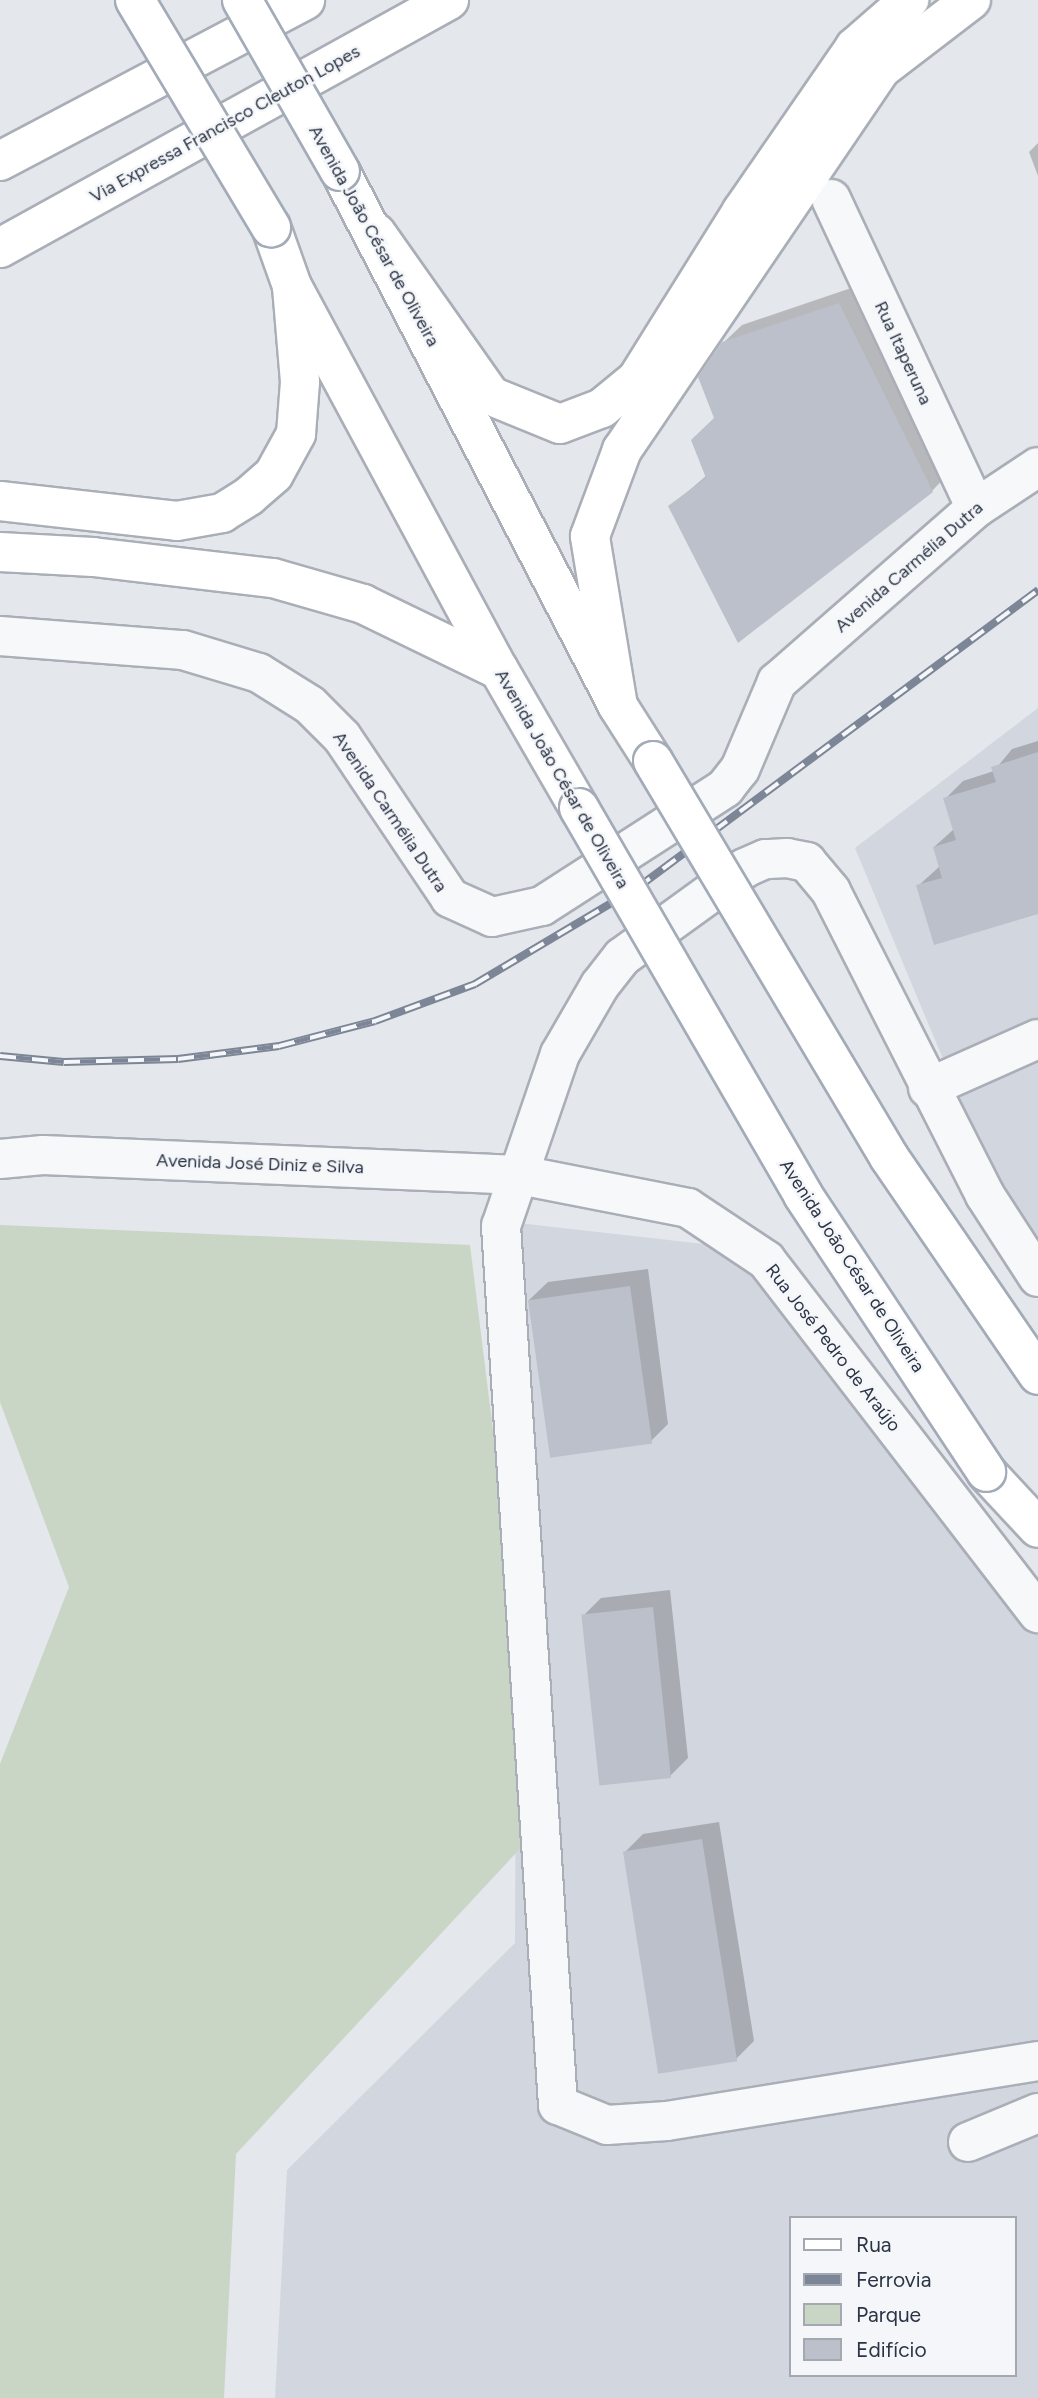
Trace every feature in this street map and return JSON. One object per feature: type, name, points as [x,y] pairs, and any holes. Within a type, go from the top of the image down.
[{"type":"main road","name":"Avenida João César de Oliveira","points":[[135,0],[271,227],[292,286],[499,670],[803,1195],[986,1472],[1038,1528]]},
{"type":"main road","name":"Avenida João César de Oliveira","points":[[242,0],[376,233],[618,706],[889,1157],[1038,1375]]},
{"type":"main road","points":[[0,161],[305,0]]},
{"type":"main road","name":"Via Expressa Francisco Cleuton Lopes","points":[[0,248],[449,0]]},
{"type":"main road","points":[[376,233],[491,396],[560,424],[602,408],[636,379],[743,211],[855,47],[909,0]]},
{"type":"main road","points":[[618,706],[590,536],[622,450],[881,68],[971,0]]},
{"type":"main road","points":[[0,501],[177,522],[222,513],[249,496],[274,474],[296,434],[300,382],[292,286]]},
{"type":"main road","points":[[0,551],[93,557],[273,578],[363,604],[499,670]]},
{"type":"street","name":"Rua Itaperuna","points":[[831,199],[976,508]]},
{"type":"street","name":"Avenida Carmélia Dutra","points":[[0,636],[183,650],[259,673],[310,705],[342,737],[450,898],[492,917],[542,906],[725,788],[740,769],[777,682],[976,508],[1038,467]]},
{"type":"street","points":[[1038,1277],[985,1195],[928,1088],[831,891],[807,862],[765,859],[745,868],[622,957],[600,985],[560,1054],[501,1226],[558,2105],[607,2125],[667,2121],[1038,2061]]},
{"type":"street","points":[[928,1088],[1038,1039]]},
{"type":"street","name":"Avenida José Diniz e Silva","points":[[0,1159],[43,1155],[520,1175]]},
{"type":"street","name":"Rua José Pedro de Araújo","points":[[520,1175],[688,1208],[766,1260],[1038,1613]]},
{"type":"street","points":[[968,2142],[1038,2113]]},
{"type":"shaded area","points":[[1038,708],[1038,1250],[1003,1203],[855,848]]},
{"type":"shaded area","points":[[518,1223],[739,1248],[1038,1625],[1038,2398],[275,2398],[287,2170],[515,1943]]},
{"type":"green space","points":[[0,1225],[470,1245],[542,1825],[236,2154],[224,2398],[0,2398],[0,1764],[69,1587],[0,1402]]},
{"type":"building","points":[[839,303],[933,492],[738,643],[668,506],[706,478],[691,440],[714,418],[698,377],[722,342]]},
{"type":"building","points":[[1038,752],[1038,914],[934,945],[916,885],[942,878],[933,847],[956,840],[943,798],[996,782],[991,767]]},
{"type":"building","points":[[630,1286],[652,1443],[550,1458],[528,1300]]},
{"type":"building","points":[[653,1607],[671,1778],[599,1786],[581,1615]]},
{"type":"building","points":[[702,1839],[737,2061],[658,2074],[623,1852]]},
{"type":"railway","points":[[0,1056],[64,1062],[178,1059],[279,1046],[375,1021],[475,984],[637,888],[1038,590]]}]
